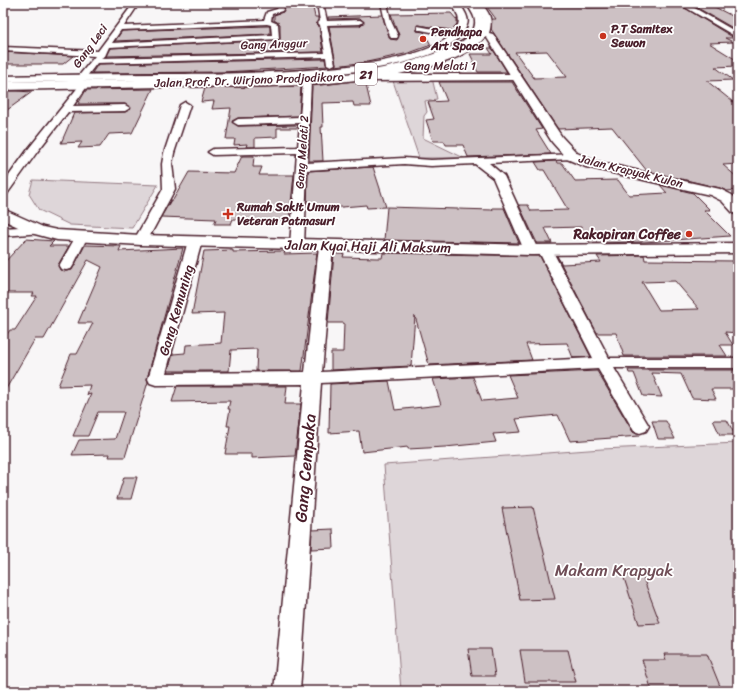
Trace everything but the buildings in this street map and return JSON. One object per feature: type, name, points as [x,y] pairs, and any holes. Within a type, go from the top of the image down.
[{"type":"highway","name":"21","points":[[219,63],[321,76],[406,62],[437,52],[452,44],[468,31],[471,24],[462,3]]},
{"type":"highway","name":"Jalan Prof. Dr. Wirjono Prodjodikoro","points":[[3,87],[59,83],[219,63],[304,80],[341,77],[386,70],[422,62],[458,48],[474,37],[480,21],[470,3]]},
{"type":"highway","name":"21","points":[[3,81],[59,83]]},
{"type":"street","points":[[267,22],[269,13],[279,11],[284,3]]},
{"type":"street","points":[[320,3],[322,23],[328,42],[333,72]]},
{"type":"street","points":[[384,3],[388,21],[394,36]]},
{"type":"street","points":[[96,61],[162,59],[219,63],[271,70],[333,72],[361,68],[407,58],[437,48],[456,35],[463,27],[464,22],[455,3]]},
{"type":"street","points":[[59,83],[307,82],[364,77],[412,68],[447,57],[466,48],[484,34],[488,21],[477,3]]},
{"type":"street","points":[[681,3],[738,36]]},
{"type":"street","name":"Gang Leci","points":[[3,192],[65,109],[118,28],[135,5]]},
{"type":"street","points":[[82,83],[153,77],[219,63],[276,47],[274,24],[267,22],[118,28]]},
{"type":"street","points":[[322,23],[360,22]]},
{"type":"street","points":[[219,63],[222,24]]},
{"type":"street","points":[[420,28],[456,35]]},
{"type":"street","points":[[726,29],[738,29]]},
{"type":"street","name":"Jalan Krapyak Kulon","points":[[484,34],[490,36],[567,156],[591,164],[715,192],[733,198],[738,210]]},
{"type":"street","points":[[108,45],[170,42],[219,63]]},
{"type":"street","points":[[153,77],[170,42]]},
{"type":"street","name":"Gang Anggur","points":[[219,63],[276,47],[329,55]]},
{"type":"street","points":[[3,49],[102,54]]},
{"type":"street","name":"Gang Melati 1","points":[[364,77],[517,77]]},
{"type":"street","name":"Gang Melati 2","points":[[297,245],[307,82]]},
{"type":"street","points":[[141,240],[169,189],[169,153],[185,106]]},
{"type":"street","points":[[65,109],[125,108]]},
{"type":"street","points":[[238,122],[304,120]]},
{"type":"street","points":[[213,152],[302,150]]},
{"type":"street","points":[[301,168],[404,161],[431,163],[567,156]]},
{"type":"street","points":[[476,160],[498,176],[538,250],[640,426]]},
{"type":"street","name":"Jalan Kyai Haji Ali Maksum","points":[[4,216],[37,230],[57,235],[141,240],[326,246],[538,250],[738,248]]},
{"type":"street","points":[[3,232],[37,230]]},
{"type":"street","points":[[66,266],[82,236]]},
{"type":"street","name":"Gang Kemuning","points":[[195,241],[156,380],[313,378]]},
{"type":"street","name":"Gang Cempaka","points":[[287,691],[313,378],[326,246]]},
{"type":"street","points":[[313,378],[604,363],[738,363]]},
{"type":"green space","points":[[392,78],[432,78],[437,99],[425,101],[427,112],[424,116],[423,138],[464,158],[419,158]]},
{"type":"green space","points":[[33,180],[158,185],[132,228],[70,225],[39,210],[29,194]]},
{"type":"green space","name":"Makam Krapyak","points":[[738,443],[738,691],[401,691],[384,465],[602,449]]},
{"type":"place","name":"P.T Samitex Sewon","points":[[603,36]]},
{"type":"place","name":"Pendhapa Art Space","points":[[423,39]]},
{"type":"place","name":"Rumah Sakit Umum Veteran Patmasuri","points":[[228,214]]},
{"type":"place","name":"Rakopiran Coffee","points":[[689,234]]}]
